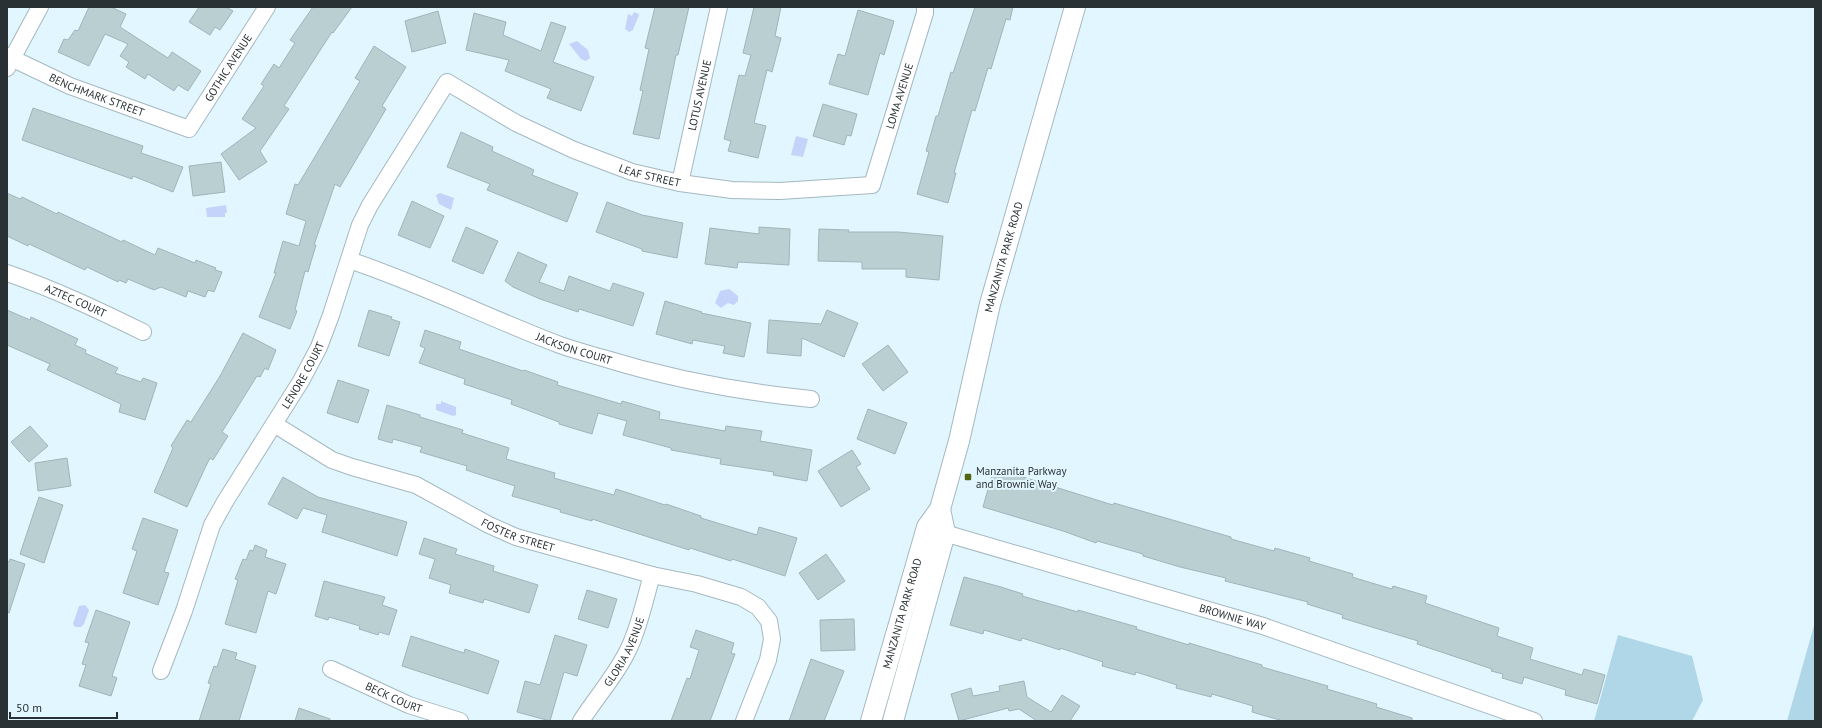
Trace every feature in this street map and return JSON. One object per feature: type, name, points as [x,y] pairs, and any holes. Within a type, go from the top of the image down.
[{"type":"street","points":[[9,61],[40,7]]},
{"type":"street","name":"GOTHIC AVENUE","points":[[189,129],[267,7]]},
{"type":"street","name":"LOTUS AVENUE","points":[[680,183],[719,7]]},
{"type":"street","name":"LOMA AVENUE","points":[[872,185],[925,13],[925,7]]},
{"type":"street","name":"MANZANITA PARK ROAD","points":[[893,721],[940,509],[960,441],[990,304],[1076,7]]},
{"type":"street","name":"BENCHMARK STREET","points":[[9,61],[70,86],[189,129]]},
{"type":"street","name":"LEAF STREET","points":[[447,82],[516,123],[574,150],[632,172],[680,183],[732,190],[780,191],[872,185]]},
{"type":"street","name":"LENORE COURT","points":[[161,671],[184,611],[212,525],[301,380],[319,347],[331,316],[360,225],[370,205],[447,82]]},
{"type":"street","name":"JACKSON COURT","points":[[349,260],[418,286],[561,346],[628,366],[695,382],[765,394],[811,399]]},
{"type":"street","name":"AZTEC COURT","points":[[7,273],[83,302],[143,332]]},
{"type":"street","name":"FOSTER STREET","points":[[274,424],[332,460],[416,485],[516,537],[652,575],[697,584],[741,597],[758,607],[769,621],[772,639],[768,660],[744,721]]},
{"type":"street","name":"MANZANITA PARK ROAD","points":[[871,721],[936,530]]},
{"type":"street","name":"BROWNIE WAY","points":[[936,530],[1276,631],[1534,721]]},
{"type":"street","name":"GLORIA AVENUE","points":[[581,721],[594,699],[618,668],[630,646],[640,618],[652,575]]},
{"type":"street","name":"BECK COURT","points":[[331,669],[409,705],[460,721]]},
{"type":"shaded area","points":[[634,12],[639,15],[633,30],[629,32],[625,29],[628,14],[632,16]]},
{"type":"shaded area","points":[[577,41],[588,50],[590,58],[586,61],[581,59],[569,44]]},
{"type":"shaded area","points":[[796,136],[808,139],[803,157],[791,155]]},
{"type":"shaded area","points":[[440,193],[454,198],[451,210],[439,204],[436,195]]},
{"type":"shaded area","points":[[226,205],[227,213],[225,213],[225,217],[207,217],[206,208]]},
{"type":"shaded area","points":[[729,289],[738,296],[738,301],[734,305],[728,303],[721,308],[715,303],[720,291]]},
{"type":"shaded area","points":[[441,401],[456,407],[456,415],[453,416],[436,410],[436,404],[441,404]]},
{"type":"shaded area","points":[[85,605],[89,610],[84,624],[81,627],[75,627],[73,624],[79,606]]},
{"type":"shaded area","points":[[1815,622],[1815,721],[1787,721]]},
{"type":"shaded area","points":[[1618,635],[1692,656],[1703,700],[1692,721],[1594,721]]},
{"type":"building","points":[[89,7],[111,7],[126,14],[120,27],[168,58],[172,52],[201,71],[188,91],[178,85],[174,91],[148,74],[145,79],[126,67],[129,62],[120,56],[128,44],[105,34],[89,66],[58,52],[64,39],[68,40],[75,30],[78,31]]},
{"type":"building","points":[[199,7],[226,7],[233,11],[220,30],[215,27],[210,35],[189,22]]},
{"type":"building","points":[[313,7],[352,7],[333,33],[332,32],[284,106],[289,109],[260,151],[267,162],[239,180],[221,154],[256,128],[242,119],[264,86],[261,84],[274,64],[279,68],[295,43],[290,40]]},
{"type":"building","points":[[655,7],[689,7],[678,55],[676,55],[659,139],[633,134],[643,91],[640,90],[649,49],[645,48]]},
{"type":"building","points":[[754,7],[781,7],[775,36],[781,38],[772,72],[767,70],[754,123],[766,126],[758,158],[728,151],[731,141],[724,139],[739,75],[745,76],[751,55],[743,53]]},
{"type":"building","points":[[975,7],[1013,7],[1010,20],[1006,19],[991,69],[988,68],[975,111],[972,110],[954,173],[956,173],[948,203],[917,194],[929,152],[926,151],[936,116],[938,116],[951,72],[953,73]]},
{"type":"building","points":[[858,10],[894,21],[884,55],[880,53],[868,95],[829,84],[838,54],[845,56]]},
{"type":"building","points":[[438,11],[446,43],[412,52],[405,21]]},
{"type":"building","points":[[474,13],[506,22],[503,35],[541,51],[551,22],[566,27],[553,62],[594,77],[581,111],[547,98],[551,89],[505,71],[509,60],[466,50]]},
{"type":"building","points":[[374,46],[406,67],[382,106],[386,109],[340,187],[335,184],[314,245],[316,245],[308,272],[305,271],[295,310],[297,311],[290,329],[259,317],[276,273],[274,273],[283,241],[299,246],[306,221],[286,214],[295,184],[298,185],[360,81],[355,78]]},
{"type":"building","points":[[823,104],[857,114],[851,136],[847,135],[844,145],[813,136]]},
{"type":"building","points":[[33,108],[143,146],[141,153],[183,167],[173,192],[133,176],[132,179],[22,140]]},
{"type":"building","points":[[461,132],[493,147],[492,151],[534,170],[532,175],[578,193],[567,222],[487,190],[490,184],[447,167]]},
{"type":"building","points":[[221,162],[225,192],[193,196],[189,166]]},
{"type":"building","points":[[7,193],[20,199],[22,197],[57,214],[58,212],[122,242],[123,240],[155,255],[158,248],[195,263],[196,260],[216,268],[215,270],[222,272],[214,292],[208,290],[205,297],[188,291],[186,297],[161,287],[154,290],[128,279],[126,283],[119,280],[118,282],[87,267],[85,270],[29,244],[28,246],[7,236]]},
{"type":"building","points":[[412,201],[444,216],[430,248],[398,235]]},
{"type":"building","points":[[607,202],[642,215],[683,223],[677,258],[642,251],[642,249],[596,232]]},
{"type":"building","points":[[466,227],[498,241],[483,274],[452,261]]},
{"type":"building","points":[[759,227],[790,229],[789,265],[738,262],[737,268],[705,264],[710,228],[759,234]]},
{"type":"building","points":[[819,229],[849,230],[848,232],[898,232],[943,236],[939,280],[906,277],[906,269],[862,269],[862,262],[818,261]]},
{"type":"building","points":[[518,252],[547,265],[539,282],[564,291],[569,276],[610,291],[613,283],[644,293],[633,326],[579,309],[578,312],[540,299],[513,287],[505,281]]},
{"type":"building","points":[[665,301],[702,312],[701,313],[751,323],[744,357],[723,353],[725,346],[693,340],[692,344],[656,334]]},
{"type":"building","points":[[7,310],[30,320],[31,317],[78,339],[75,345],[86,350],[85,353],[118,368],[115,373],[141,382],[143,378],[157,383],[145,420],[119,412],[121,404],[47,370],[50,364],[7,345]]},
{"type":"building","points":[[369,310],[392,317],[391,319],[400,322],[389,356],[358,346]]},
{"type":"building","points":[[827,310],[858,323],[844,357],[802,338],[801,356],[767,353],[769,320],[821,324]]},
{"type":"building","points":[[425,330],[461,342],[459,349],[558,382],[557,385],[621,404],[622,401],[660,412],[659,419],[725,431],[726,426],[762,431],[760,441],[812,450],[807,481],[773,475],[774,472],[720,464],[721,459],[671,450],[671,448],[623,435],[627,421],[598,413],[592,434],[559,424],[559,422],[511,404],[512,400],[464,384],[465,379],[419,363],[425,348],[420,346]]},
{"type":"building","points":[[243,333],[276,350],[268,370],[265,368],[260,377],[257,376],[222,432],[228,436],[213,460],[210,458],[187,507],[154,492],[173,448],[171,446],[187,420],[191,422],[220,376]]},
{"type":"building","points":[[888,345],[908,372],[883,391],[862,364]]},
{"type":"building","points":[[338,380],[369,390],[358,423],[327,413]]},
{"type":"building","points":[[387,405],[463,430],[462,433],[509,448],[506,459],[555,473],[554,478],[614,495],[616,489],[665,505],[666,504],[701,516],[701,518],[757,535],[759,527],[797,538],[785,576],[732,559],[731,561],[690,548],[689,550],[592,519],[592,521],[560,512],[561,510],[512,496],[515,486],[466,470],[467,466],[420,452],[422,447],[393,439],[392,443],[378,439]]},
{"type":"building","points":[[868,409],[907,423],[895,454],[857,439]]},
{"type":"building","points":[[30,426],[48,446],[29,462],[11,442]]},
{"type":"building","points":[[852,450],[861,464],[856,467],[870,489],[841,507],[818,471]]},
{"type":"building","points":[[67,458],[71,486],[38,491],[35,463]]},
{"type":"building","points":[[994,468],[1113,505],[1114,503],[1231,537],[1231,539],[1274,551],[1275,548],[1310,558],[1309,561],[1353,574],[1352,577],[1392,589],[1393,586],[1427,596],[1425,603],[1499,628],[1497,636],[1533,648],[1530,659],[1582,675],[1584,669],[1605,675],[1597,704],[1565,695],[1566,690],[1524,677],[1522,684],[1502,678],[1503,674],[1491,671],[1492,669],[1417,644],[1418,641],[1342,618],[1343,615],[1307,604],[1308,602],[1225,581],[1226,578],[1180,567],[1143,556],[1143,554],[1097,541],[1096,543],[1063,531],[983,507]]},
{"type":"building","points":[[283,477],[318,497],[407,522],[397,556],[322,532],[327,515],[303,508],[297,519],[268,504]]},
{"type":"building","points":[[39,497],[63,505],[44,563],[20,554]]},
{"type":"building","points":[[143,518],[178,530],[164,572],[169,573],[158,605],[123,593],[137,551],[132,549]]},
{"type":"building","points":[[424,538],[457,549],[455,554],[494,566],[493,571],[538,585],[529,613],[484,599],[483,603],[449,593],[451,585],[429,578],[435,559],[419,554]]},
{"type":"building","points":[[255,545],[267,550],[265,557],[286,564],[276,594],[268,591],[256,633],[225,624],[238,580],[235,579],[243,559],[246,560],[250,550],[253,551]]},
{"type":"building","points":[[826,554],[845,581],[818,600],[799,573]]},
{"type":"building","points":[[10,559],[25,564],[9,613],[7,612],[7,561],[9,562]]},
{"type":"building","points":[[964,577],[1023,594],[1022,596],[1137,627],[1136,629],[1189,645],[1189,643],[1262,665],[1262,667],[1328,686],[1327,689],[1377,704],[1376,707],[1412,718],[1412,721],[1283,721],[1252,712],[1253,706],[1212,694],[1211,697],[1176,688],[1177,685],[1136,672],[1135,675],[1102,666],[1103,662],[1060,648],[1060,650],[1022,638],[1021,641],[984,630],[983,634],[950,625]]},
{"type":"building","points":[[324,581],[385,597],[382,605],[397,610],[389,635],[379,632],[378,635],[359,629],[360,626],[329,617],[328,620],[315,616]]},
{"type":"building","points":[[587,590],[617,599],[608,628],[578,619]]},
{"type":"building","points":[[96,610],[130,622],[112,676],[117,678],[111,696],[79,686],[86,665],[82,664],[89,643],[85,642]]},
{"type":"building","points":[[854,619],[855,650],[821,651],[820,620]]},
{"type":"building","points":[[696,630],[734,643],[731,653],[735,654],[710,721],[671,721],[687,678],[690,679],[699,650],[690,647]]},
{"type":"building","points":[[555,635],[587,645],[577,676],[564,672],[550,721],[517,712],[525,681],[540,685]]},
{"type":"building","points":[[411,636],[464,653],[465,649],[499,661],[488,694],[402,666]]},
{"type":"building","points":[[223,649],[237,653],[235,659],[256,666],[239,721],[199,721],[211,684],[208,683],[214,666],[217,667]]},
{"type":"building","points":[[811,659],[844,671],[824,721],[789,721]]},
{"type":"building","points":[[1024,681],[1027,697],[1051,712],[1062,695],[1080,706],[1070,721],[1037,721],[1019,709],[1009,711],[1008,708],[959,721],[951,694],[971,688],[973,696],[1000,691],[999,686]]},
{"type":"building","points":[[299,708],[330,719],[330,721],[295,721]]},
{"type":"place","name":"Manzanita Parkway and Brownie Way","points":[[968,477]]}]
